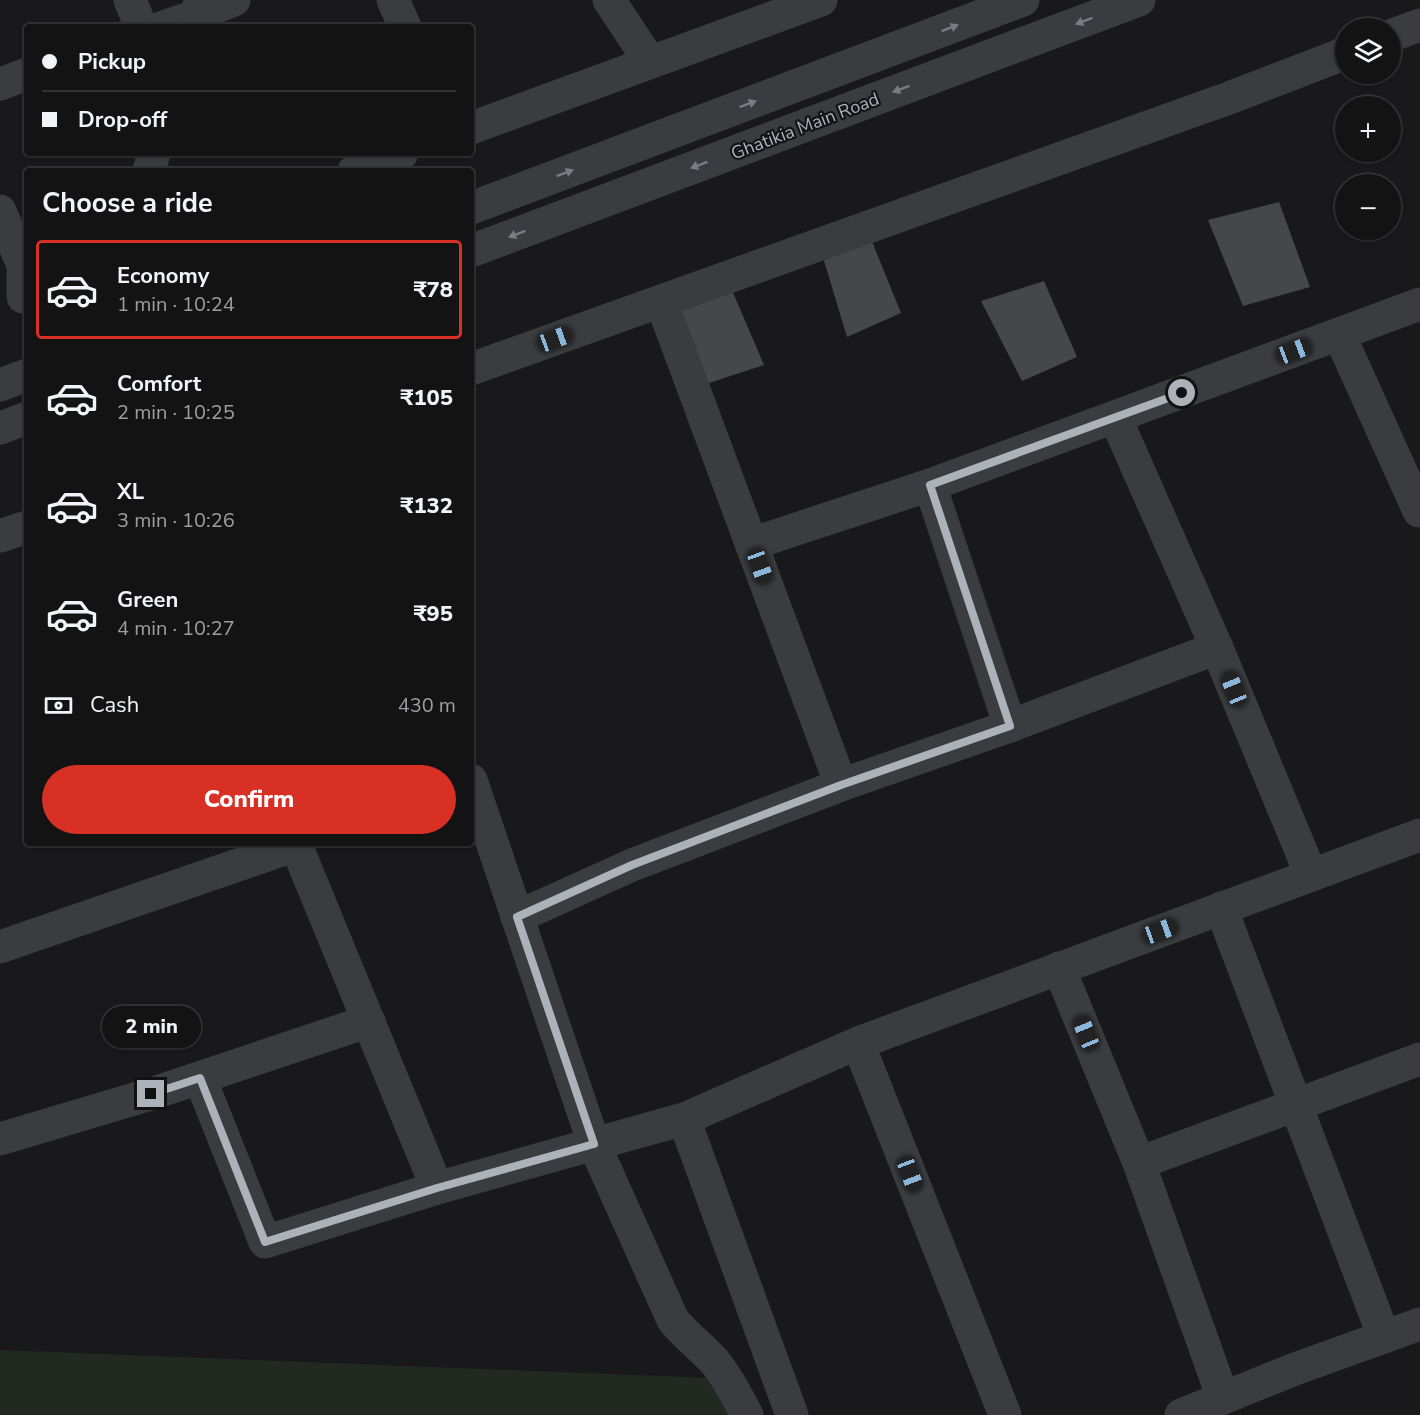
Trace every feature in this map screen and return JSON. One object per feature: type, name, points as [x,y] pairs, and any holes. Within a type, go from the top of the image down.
[{"type":"street","points":[[130,0],[140,24]]},
{"type":"street","points":[[171,24],[234,0]]},
{"type":"street","points":[[393,0],[404,24]]},
{"type":"street","points":[[609,0],[650,62]]},
{"type":"street","points":[[474,127],[821,0]]},
{"type":"street","points":[[474,207],[1023,0]]},
{"type":"street","name":"Ghatikia Main Road","points":[[474,250],[1138,0]]},
{"type":"street","points":[[1401,32],[1420,25]]},
{"type":"street","points":[[474,368],[1229,98],[1335,57]]},
{"type":"street","points":[[0,84],[24,75]]},
{"type":"street","points":[[362,168],[394,156]]},
{"type":"street","points":[[0,211],[23,265],[17,299]]},
{"type":"street","points":[[661,301],[841,785]]},
{"type":"street","points":[[752,544],[930,485],[1420,304]]},
{"type":"street","points":[[1339,334],[1420,511]]},
{"type":"street","points":[[0,385],[24,376]]},
{"type":"street","points":[[1115,417],[1217,648],[1311,876]]},
{"type":"street","points":[[0,428],[24,419]]},
{"type":"street","points":[[930,485],[1010,726]]},
{"type":"street","points":[[0,536],[24,527]]},
{"type":"street","points":[[517,917],[632,865],[841,785],[1010,726],[1217,648]]},
{"type":"street","points":[[474,789],[594,1144],[673,1320],[682,1332],[720,1369],[747,1415]]},
{"type":"street","points":[[200,1078],[265,1242],[437,1188],[684,1119],[858,1043],[1420,835]]},
{"type":"street","points":[[0,947],[289,846]]},
{"type":"street","points":[[296,846],[437,1188]]},
{"type":"street","points":[[1221,908],[1384,1337]]},
{"type":"street","points":[[1059,968],[1139,1163],[1223,1398]]},
{"type":"street","points":[[0,1139],[151,1094],[369,1021]]},
{"type":"street","points":[[858,1043],[1005,1415]]},
{"type":"street","points":[[1139,1163],[1420,1059]]},
{"type":"street","points":[[684,1119],[792,1415]]},
{"type":"street","points":[[1181,1415],[1295,1369],[1420,1324]]},
{"type":"shaded area","points":[[0,1350],[711,1378],[743,1415],[0,1415]]},
{"type":"building","points":[[1279,202],[1310,287],[1243,306],[1208,220]]},
{"type":"building","points":[[871,239],[901,313],[847,337],[822,254]]},
{"type":"building","points":[[1044,281],[1077,357],[1022,381],[981,301]]},
{"type":"building","points":[[731,288],[764,365],[703,385],[673,309]]},
{"type":"route","points":[[151,1094],[200,1078],[265,1242],[437,1188],[594,1144],[517,917],[632,865],[841,785],[1010,726],[930,485],[1182,393]]}]
